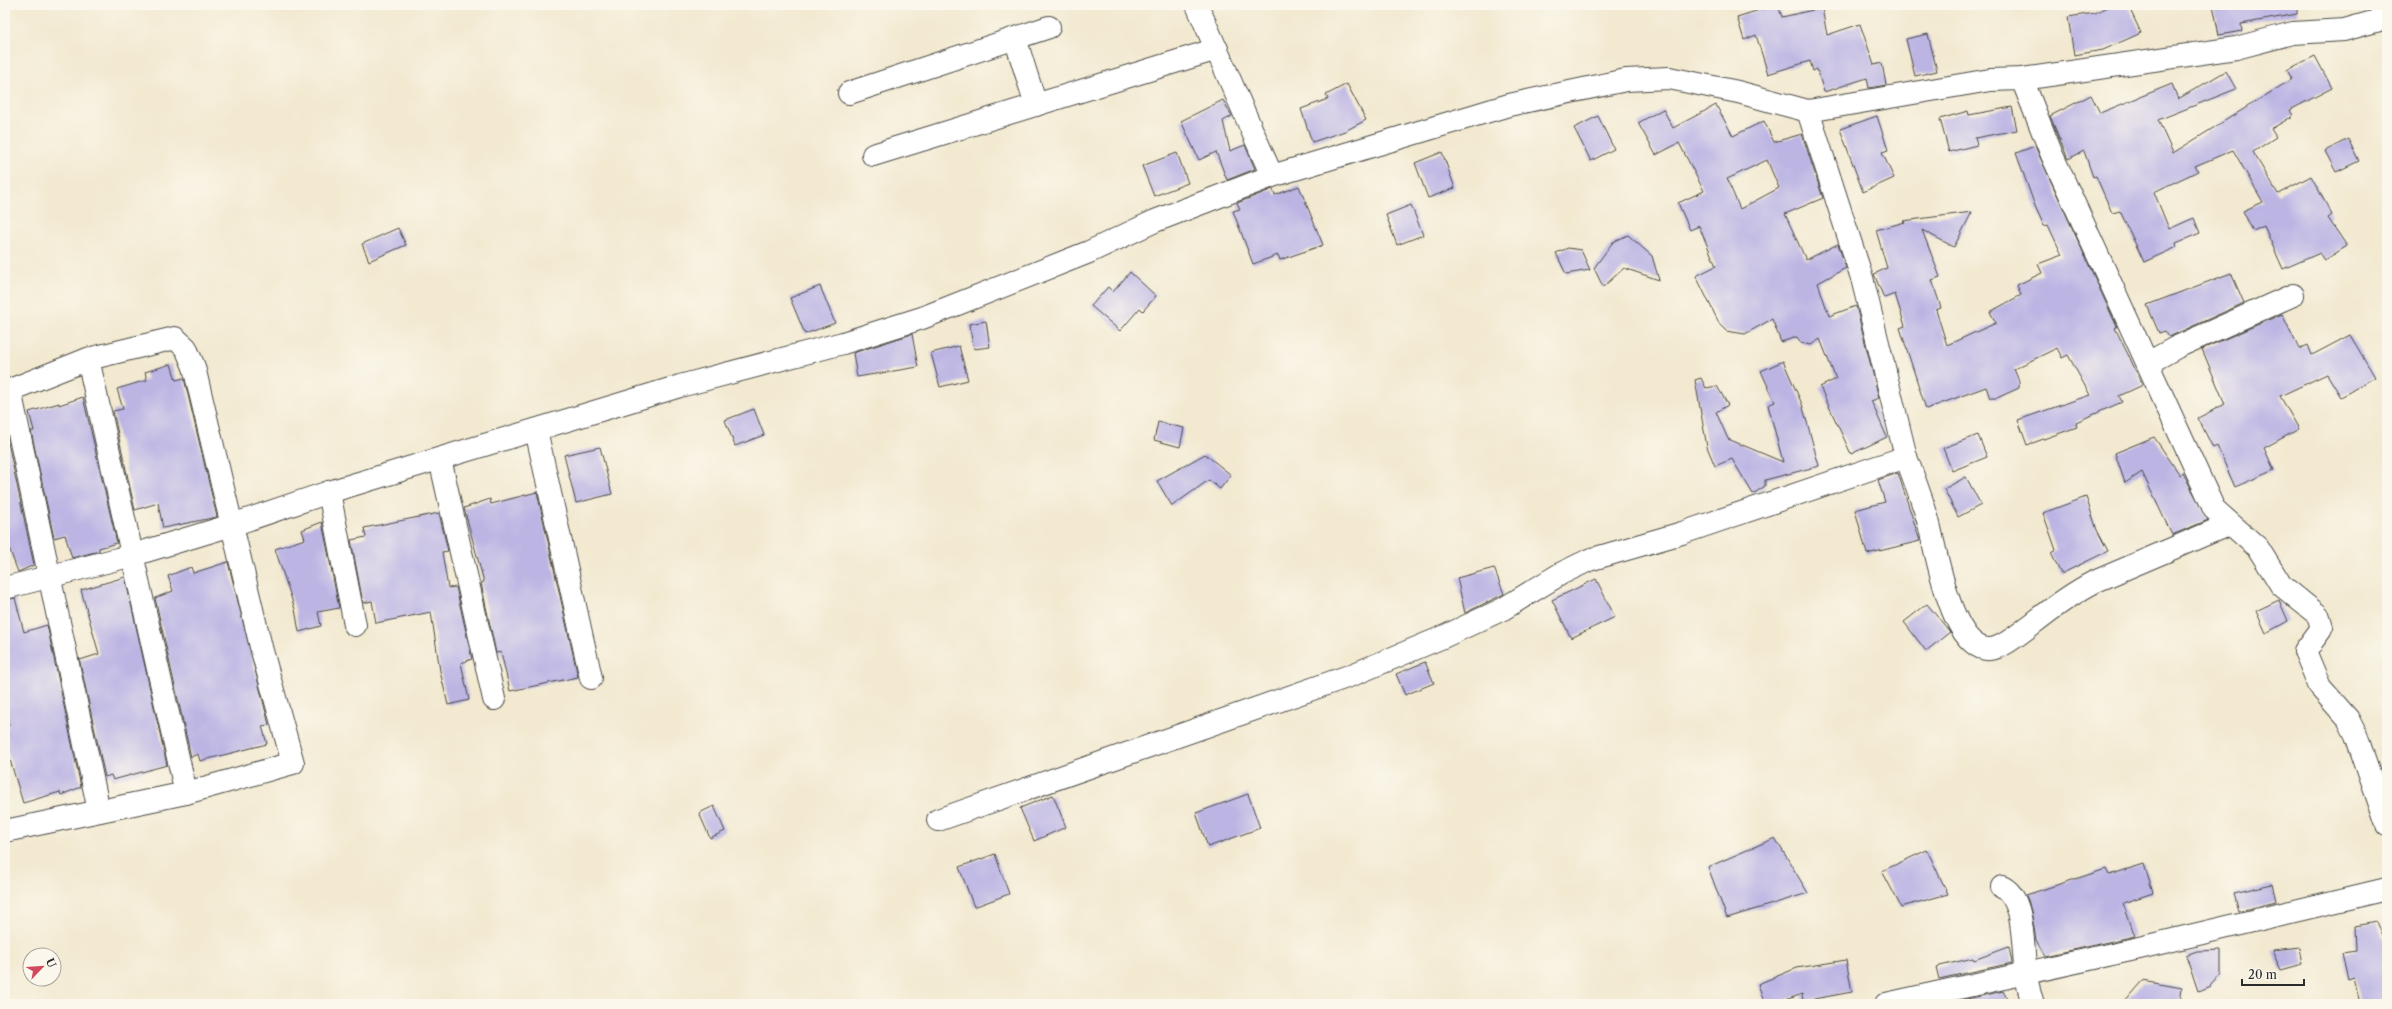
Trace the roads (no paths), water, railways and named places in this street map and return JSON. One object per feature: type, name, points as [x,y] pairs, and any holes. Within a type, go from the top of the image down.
[{"type":"street","points":[[1197,5],[1272,176]]},
{"type":"street","points":[[5,588],[134,555],[232,525],[329,492],[680,386],[843,343],[922,318],[1089,252],[1155,221],[1272,176],[1509,105],[1626,80],[1668,78],[1738,92],[1808,111],[1990,80],[2022,79],[2236,48],[2292,34],[2344,30],[2387,18]]},
{"type":"street","points":[[849,93],[1049,27]]},
{"type":"street","points":[[1015,38],[1036,105]]},
{"type":"street","points":[[873,155],[1217,49]]},
{"type":"street","points":[[2022,79],[2056,162],[2214,509],[2258,548],[2282,585],[2318,615],[2322,628],[2305,651],[2320,687],[2348,719],[2363,749],[2387,825]]},
{"type":"street","points":[[1808,111],[1862,278],[1906,457],[1929,523],[1944,587],[1959,625],[1971,642],[1982,649],[1996,648],[2010,640],[2075,592],[2094,582],[2233,526]]},
{"type":"street","points":[[2148,363],[2177,347],[2294,295]]},
{"type":"street","points":[[6,826],[99,811],[186,792],[293,763],[262,651],[194,367],[186,348],[175,338],[88,359],[8,391],[51,577],[99,811]]},
{"type":"street","points":[[88,359],[134,555],[186,792]]},
{"type":"street","points":[[536,430],[591,678]]},
{"type":"street","points":[[938,820],[1352,675],[1443,638],[1503,610],[1562,573],[1589,560],[1682,533],[1906,457]]},
{"type":"street","points":[[440,459],[494,699]]},
{"type":"street","points":[[329,492],[356,625]]},
{"type":"street","points":[[2002,887],[2008,890],[2015,900],[2020,916],[2025,973],[2033,1004]]},
{"type":"street","points":[[1886,1004],[2387,889]]}]
